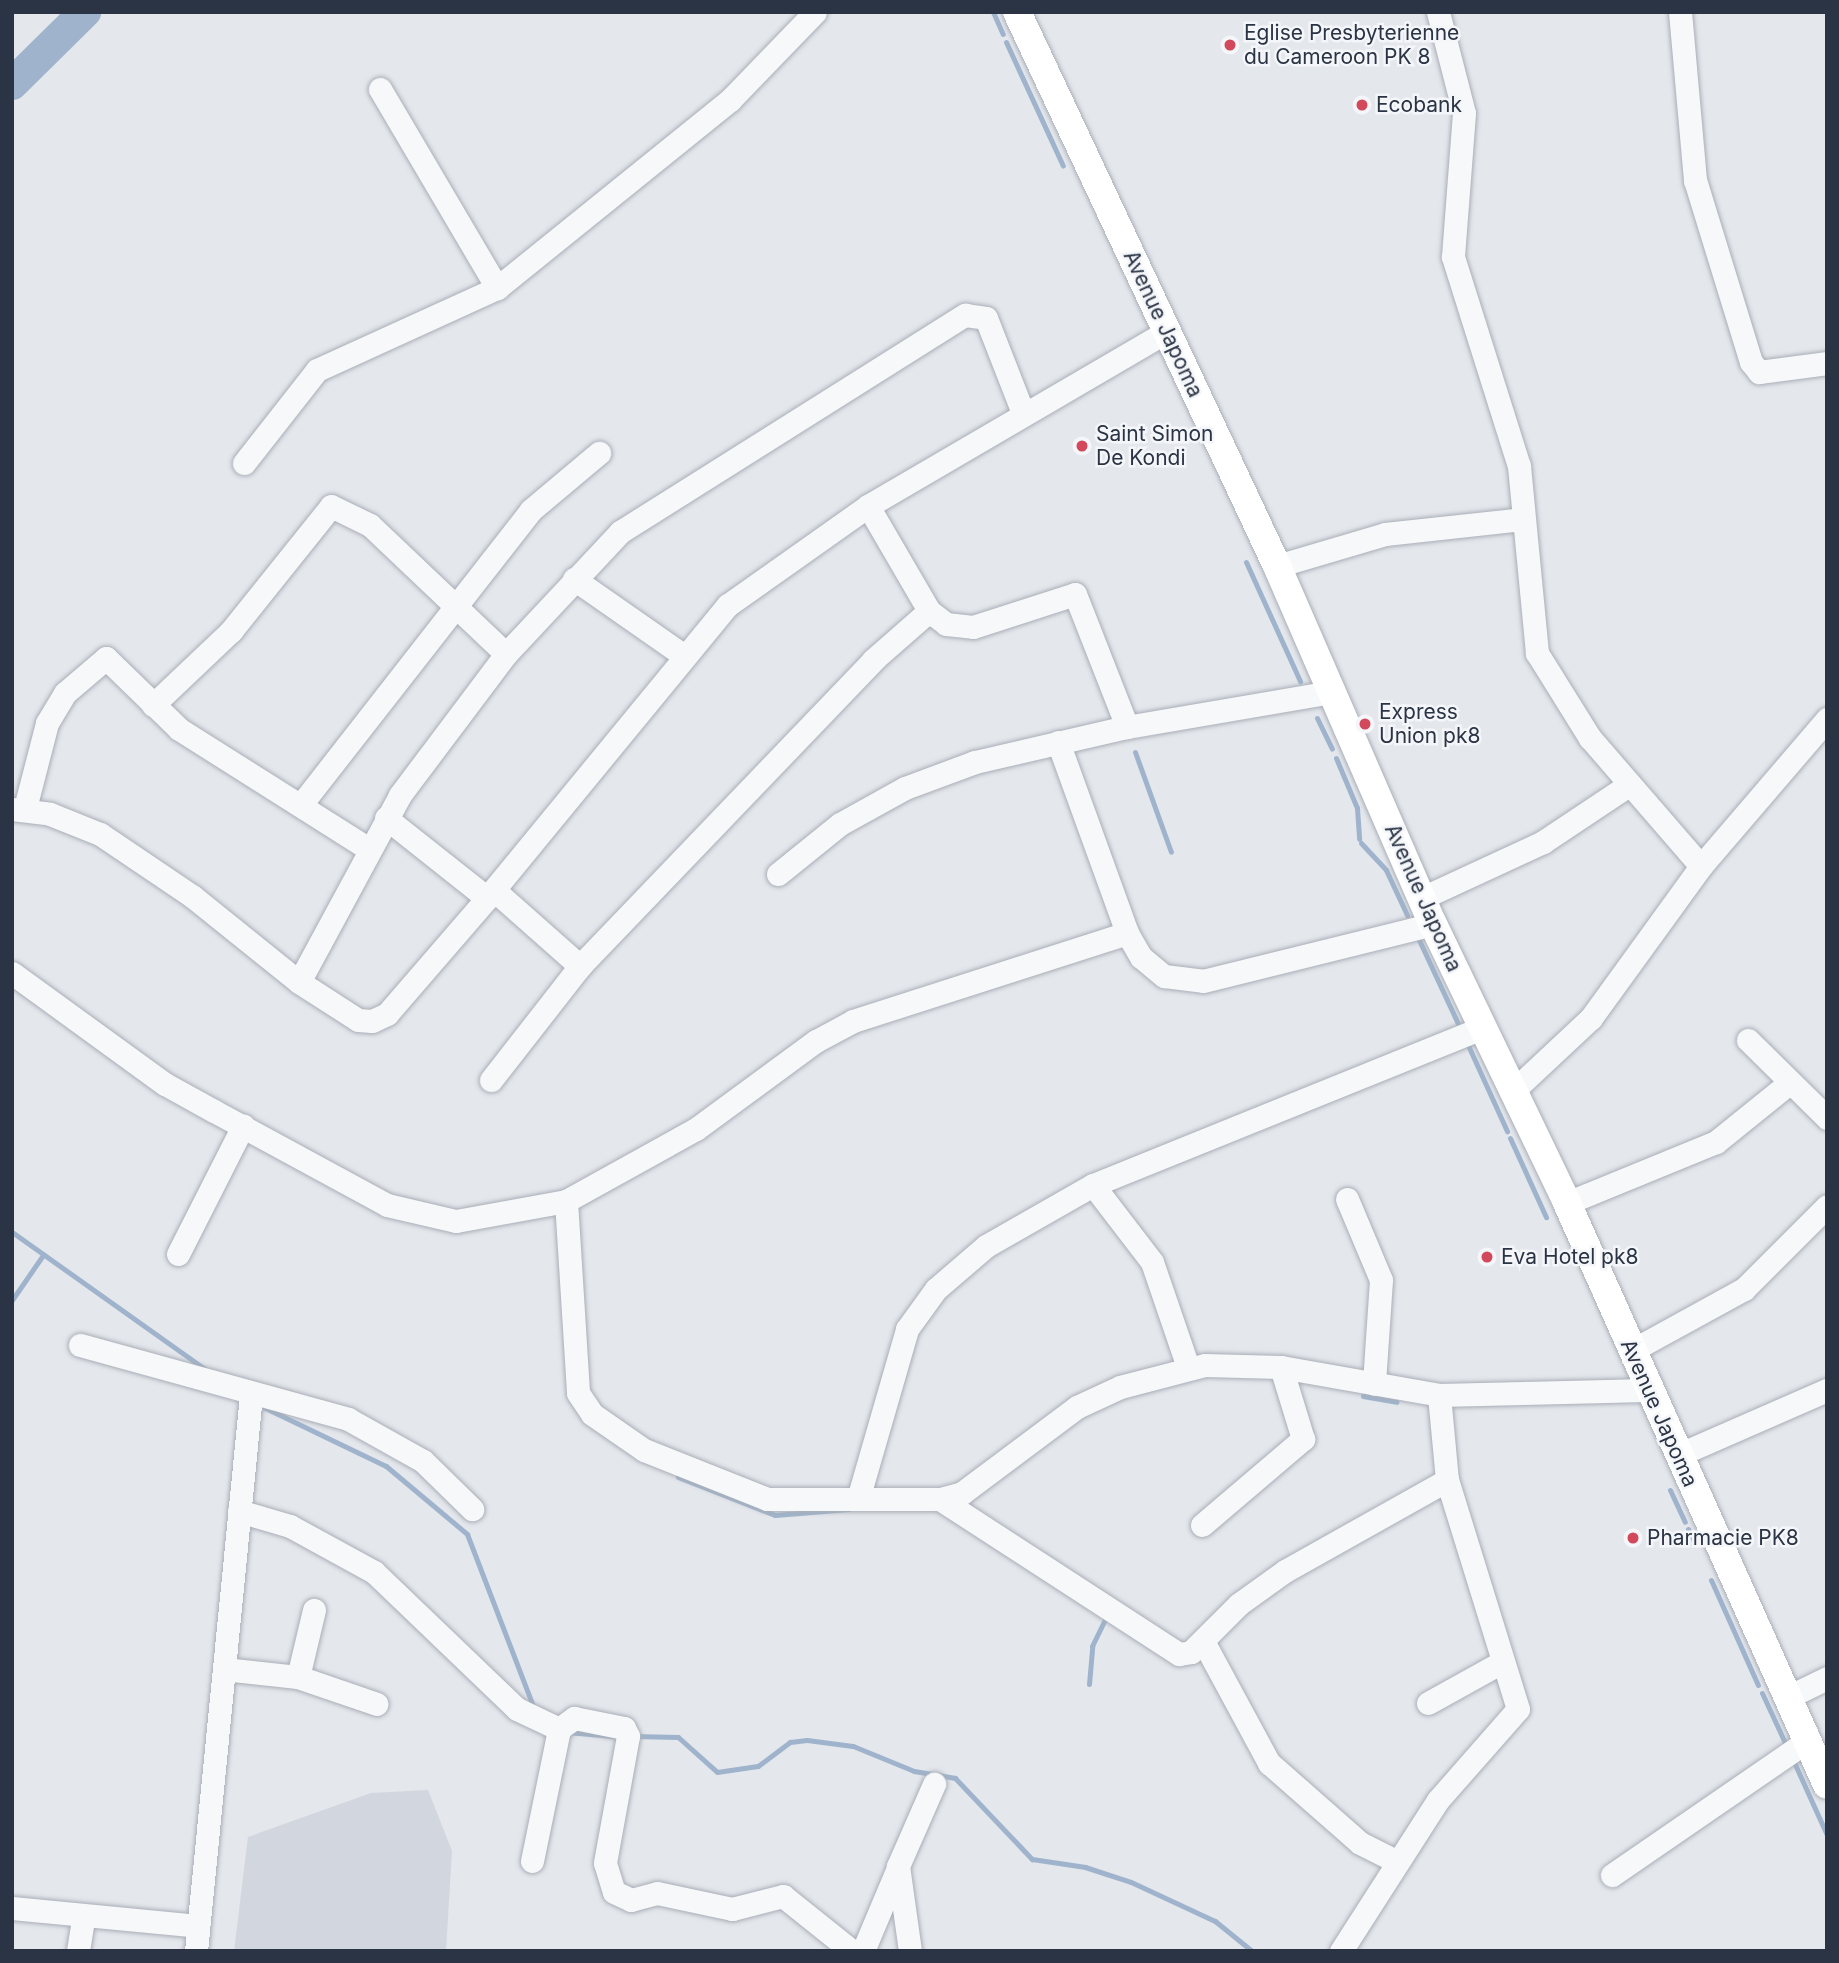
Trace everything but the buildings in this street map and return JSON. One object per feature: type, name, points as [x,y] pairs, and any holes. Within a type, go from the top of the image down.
[{"type":"main road","name":"Avenue Japoma","points":[[1017,12],[1277,566],[1433,924],[1567,1203],[1648,1390],[1827,1785]]},
{"type":"street","points":[[244,463],[317,370],[497,288],[739,92],[815,12]]},
{"type":"street","points":[[1438,12],[1464,113],[1453,257],[1519,466],[1522,519],[1539,659],[1627,786],[1701,866]]},
{"type":"street","points":[[1680,12],[1695,180],[1751,362],[1759,372],[1827,363]]},
{"type":"street","points":[[380,89],[497,288]]},
{"type":"street","points":[[299,982],[367,848],[386,818],[506,654],[574,579],[633,522],[965,315],[986,318],[1023,413]]},
{"type":"street","points":[[367,848],[303,802],[195,740],[153,705],[111,660],[97,660],[47,723],[19,808],[100,834],[192,896],[299,982],[358,1020],[387,1014],[491,894],[683,655],[753,585],[868,506],[1023,413],[1166,332]]},
{"type":"street","points":[[303,802],[456,604],[547,493],[599,453]]},
{"type":"street","points":[[153,705],[231,631],[331,506],[370,524],[506,654]]},
{"type":"street","points":[[868,506],[929,611],[946,624],[973,627],[1074,594],[1127,727]]},
{"type":"street","points":[[1277,566],[1385,534],[1522,519]]},
{"type":"street","points":[[574,579],[683,655]]},
{"type":"street","points":[[491,1080],[580,966],[873,660],[929,611]]},
{"type":"street","points":[[778,874],[841,824],[905,788],[975,762],[1127,727],[1331,692]]},
{"type":"street","points":[[1514,1090],[1591,1018],[1701,866],[1827,719]]},
{"type":"street","points":[[1058,742],[1127,933],[1141,957],[1181,982],[1433,924]]},
{"type":"street","points":[[1422,898],[1544,842],[1627,786]]},
{"type":"street","points":[[386,818],[491,894],[580,966]]},
{"type":"street","points":[[12,973],[165,1084],[387,1205],[431,1219],[483,1219],[566,1201],[696,1129],[816,1041],[853,1021],[1127,933]]},
{"type":"street","points":[[858,1499],[907,1329],[936,1289],[986,1246],[1093,1185],[1482,1028]]},
{"type":"street","points":[[1748,1040],[1788,1084],[1827,1118]]},
{"type":"street","points":[[1567,1203],[1716,1142],[1788,1084]]},
{"type":"street","points":[[178,1254],[243,1126]]},
{"type":"street","points":[[1093,1185],[1152,1262],[1188,1367]]},
{"type":"street","points":[[1347,1199],[1381,1280],[1374,1384]]},
{"type":"street","points":[[566,1201],[572,1366],[578,1393],[592,1414],[644,1450],[741,1491],[793,1503],[858,1499],[940,1499],[978,1485],[1077,1407],[1188,1367],[1281,1367],[1438,1395],[1648,1390]]},
{"type":"street","points":[[1631,1351],[1744,1289],[1827,1206]]},
{"type":"street","points":[[80,1345],[251,1395],[348,1419],[423,1461],[472,1509]]},
{"type":"street","points":[[1202,1525],[1300,1446],[1303,1431],[1281,1367]]},
{"type":"street","points":[[1678,1455],[1827,1390]]},
{"type":"street","points":[[196,1951],[251,1395]]},
{"type":"street","points":[[1341,1951],[1396,1861],[1468,1762],[1516,1713],[1447,1480],[1438,1395]]},
{"type":"street","points":[[940,1499],[1105,1610],[1141,1625],[1171,1651],[1191,1652],[1238,1604],[1285,1571],[1447,1480]]},
{"type":"street","points":[[239,1511],[290,1526],[374,1572],[526,1717],[559,1729]]},
{"type":"street","points":[[298,1677],[314,1610]]},
{"type":"street","points":[[1203,1641],[1269,1763],[1360,1843],[1396,1861]]},
{"type":"street","points":[[1428,1703],[1502,1662]]},
{"type":"street","points":[[224,1669],[298,1677],[377,1704]]},
{"type":"street","points":[[1788,1697],[1827,1678]]},
{"type":"street","points":[[532,1861],[559,1729],[574,1718],[627,1731],[605,1863],[614,1892],[631,1900],[657,1893],[732,1909],[783,1896],[852,1951]]},
{"type":"street","points":[[1612,1875],[1807,1741]]},
{"type":"street","points":[[863,1951],[903,1845],[934,1784]]},
{"type":"street","points":[[903,1845],[898,1884],[910,1951]]},
{"type":"street","points":[[12,1908],[198,1926]]},
{"type":"street","points":[[78,1951],[84,1915]]},
{"type":"shaded area","points":[[428,1790],[452,1851],[446,1951],[234,1951],[248,1837],[371,1793]]},
{"type":"waterway","points":[[12,84],[85,12]]},
{"type":"waterway","points":[[993,12],[1003,34]]},
{"type":"waterway","points":[[1006,42],[1063,166]]},
{"type":"waterway","points":[[1246,562],[1300,681]]},
{"type":"waterway","points":[[1317,718],[1332,749]]},
{"type":"waterway","points":[[1135,752],[1171,852]]},
{"type":"waterway","points":[[1336,758],[1357,808],[1359,839]]},
{"type":"waterway","points":[[1361,843],[1386,870],[1407,915]]},
{"type":"waterway","points":[[1419,940],[1461,1030]]},
{"type":"waterway","points":[[1467,1043],[1507,1131]]},
{"type":"waterway","points":[[1510,1138],[1546,1217]]},
{"type":"waterway","points":[[12,1232],[205,1369]]},
{"type":"waterway","points":[[12,1300],[43,1255]]},
{"type":"waterway","points":[[1363,1396],[1396,1402]]},
{"type":"waterway","points":[[257,1404],[386,1466],[467,1534],[533,1706]]},
{"type":"waterway","points":[[678,1477],[775,1515],[849,1509]]},
{"type":"waterway","points":[[1670,1490],[1685,1522]]},
{"type":"waterway","points":[[1688,1529],[1695,1543]]},
{"type":"waterway","points":[[1711,1580],[1758,1685]]},
{"type":"waterway","points":[[1089,1684],[1092,1646],[1108,1613]]},
{"type":"waterway","points":[[1762,1693],[1787,1747]]},
{"type":"waterway","points":[[567,1732],[613,1736]]},
{"type":"waterway","points":[[633,1736],[678,1737],[717,1772],[758,1766],[790,1742],[807,1740],[853,1746],[914,1771],[955,1778],[1032,1859],[1085,1867],[1131,1882],[1215,1921],[1252,1951]]},
{"type":"waterway","points":[[1793,1760],[1827,1835]]},
{"type":"place","name":"Eglise Presbyterienne du Cameroon PK 8","points":[[1230,45]]},
{"type":"place","name":"Ecobank","points":[[1362,105]]},
{"type":"place","name":"Saint Simon De Kondi","points":[[1082,446]]},
{"type":"place","name":"Express Union pk8","points":[[1365,724]]},
{"type":"place","name":"Eva Hotel pk8","points":[[1487,1257]]},
{"type":"place","name":"Pharmacie PK8","points":[[1633,1538]]}]
